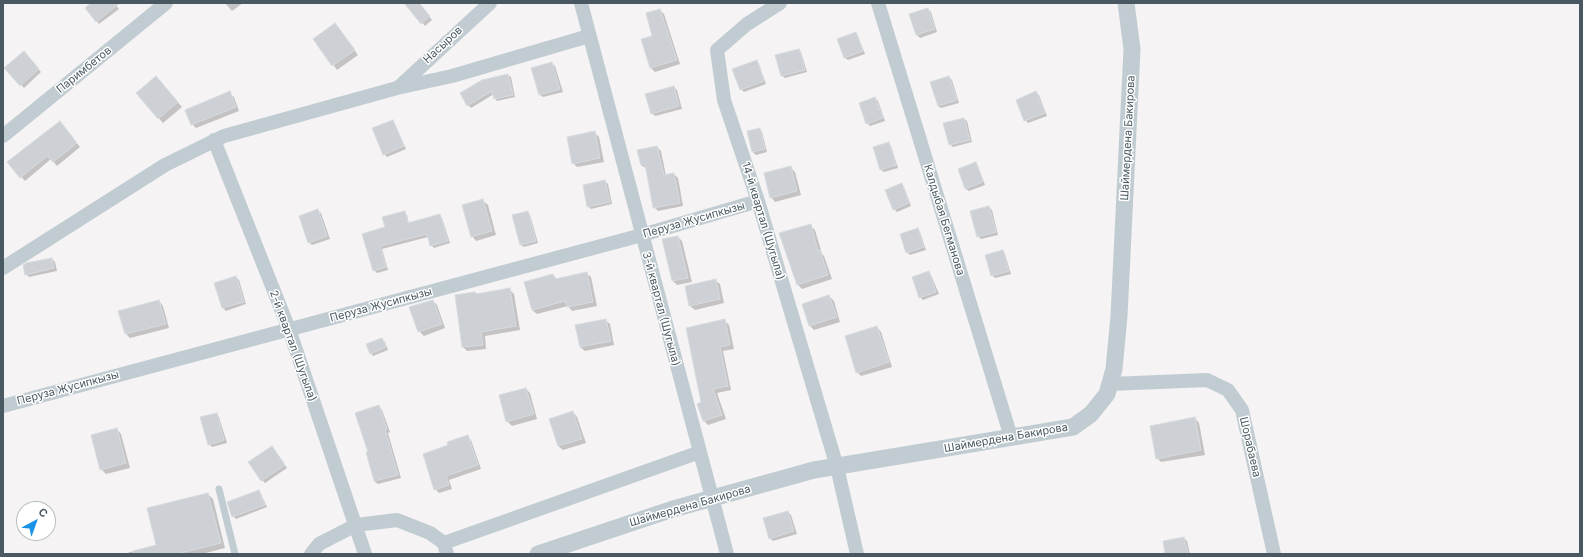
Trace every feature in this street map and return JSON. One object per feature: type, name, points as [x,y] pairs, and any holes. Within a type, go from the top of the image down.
[{"type":"street","name":"Паримбетов","points":[[3,136],[166,3]]},
{"type":"street","name":"Насыров","points":[[397,88],[490,3]]},
{"type":"street","name":"3-й квартал (Шугыла)","points":[[581,3],[727,554]]},
{"type":"street","name":"14-й квартал (Шугыла)","points":[[780,3],[747,24],[717,50],[724,100],[758,201],[837,466],[857,554]]},
{"type":"street","name":"Калдыбая Бегманова","points":[[878,3],[1011,437]]},
{"type":"street","name":"Шаймердена Бакирова","points":[[538,554],[673,509],[814,470],[1073,427],[1091,414],[1107,394],[1114,369],[1132,49],[1126,3]]},
{"type":"street","points":[[3,268],[165,165],[224,136],[397,88],[452,76],[589,36]]},
{"type":"street","name":"2-й квартал (Шугыла)","points":[[214,140],[289,329],[365,554]]},
{"type":"street","name":"Перуза Жусипкызы","points":[[3,406],[642,235],[758,201]]},
{"type":"street","name":"Шорабаева","points":[[1110,384],[1207,380],[1228,390],[1242,410],[1274,554]]},
{"type":"street","points":[[311,554],[319,544],[356,525],[397,520],[430,533],[446,549],[700,452]]},
{"type":"lane","points":[[219,489],[234,554]]},
{"type":"building","points":[[91,3],[120,3],[96,22],[85,8]]},
{"type":"building","points":[[404,3],[419,3],[430,16],[421,24]]},
{"type":"building","points":[[928,8],[935,29],[916,35],[909,14]]},
{"type":"building","points":[[660,9],[677,60],[650,68],[641,39],[652,36],[646,13]]},
{"type":"building","points":[[335,23],[355,50],[332,66],[313,39]]},
{"type":"building","points":[[856,32],[863,51],[844,58],[837,39]]},
{"type":"building","points":[[799,49],[805,70],[781,76],[775,55]]},
{"type":"building","points":[[24,51],[39,69],[20,86],[4,68]]},
{"type":"building","points":[[757,60],[764,81],[740,90],[732,69]]},
{"type":"building","points":[[552,62],[560,89],[539,95],[531,68]]},
{"type":"building","points":[[508,74],[513,95],[494,99],[492,91],[467,106],[460,93],[482,80]]},
{"type":"building","points":[[156,76],[178,102],[158,119],[136,93]]},
{"type":"building","points":[[949,76],[957,100],[938,106],[930,82]]},
{"type":"building","points":[[674,86],[679,106],[651,114],[645,94]]},
{"type":"building","points":[[230,91],[236,107],[191,125],[185,110]]},
{"type":"building","points":[[1036,91],[1045,113],[1024,121],[1016,100]]},
{"type":"building","points":[[875,97],[883,118],[866,124],[859,103]]},
{"type":"building","points":[[964,118],[970,140],[949,145],[943,123]]},
{"type":"building","points":[[393,120],[404,146],[383,155],[372,128]]},
{"type":"building","points":[[60,121],[77,143],[53,162],[47,156],[20,178],[7,162]]},
{"type":"building","points":[[760,128],[765,149],[752,152],[747,131]]},
{"type":"building","points":[[595,131],[600,158],[572,164],[567,137]]},
{"type":"building","points":[[889,142],[896,165],[880,170],[873,147]]},
{"type":"building","points":[[657,146],[664,175],[674,173],[680,203],[653,208],[645,164],[641,165],[637,150]]},
{"type":"building","points":[[976,162],[983,182],[965,189],[958,169]]},
{"type":"building","points":[[791,166],[797,191],[770,198],[764,173]]},
{"type":"building","points":[[605,180],[610,202],[587,207],[583,185]]},
{"type":"building","points":[[902,183],[909,203],[893,210],[885,190]]},
{"type":"building","points":[[483,199],[492,231],[471,237],[462,205]]},
{"type":"building","points":[[989,206],[996,232],[977,237],[970,211]]},
{"type":"building","points":[[318,209],[327,236],[308,243],[299,216]]},
{"type":"building","points":[[405,211],[408,223],[440,214],[448,241],[430,246],[427,234],[380,246],[386,267],[373,271],[362,234],[385,227],[382,217]]},
{"type":"building","points":[[528,211],[536,241],[520,245],[512,215]]},
{"type":"building","points":[[811,224],[818,251],[820,250],[828,275],[797,285],[779,233]]},
{"type":"building","points":[[918,228],[924,247],[906,253],[900,234]]},
{"type":"building","points":[[678,236],[688,278],[672,281],[662,239]]},
{"type":"building","points":[[1003,250],[1009,271],[991,276],[985,255]]},
{"type":"building","points":[[52,258],[54,268],[25,275],[23,265],[26,263]]},
{"type":"building","points":[[929,271],[936,292],[919,298],[912,277]]},
{"type":"building","points":[[587,272],[593,302],[567,307],[565,301],[532,310],[524,282],[553,274],[555,279]]},
{"type":"building","points":[[236,276],[244,302],[222,308],[214,283]]},
{"type":"building","points":[[716,279],[720,299],[689,306],[685,286]]},
{"type":"building","points":[[510,288],[516,326],[481,332],[483,345],[462,347],[455,295],[475,292],[476,294]]},
{"type":"building","points":[[829,295],[837,317],[809,326],[802,304]]},
{"type":"building","points":[[159,300],[166,324],[125,334],[118,311]]},
{"type":"building","points":[[433,300],[442,324],[418,332],[409,307]]},
{"type":"building","points":[[606,319],[611,341],[580,347],[575,325]]},
{"type":"building","points":[[725,319],[730,345],[720,347],[728,386],[713,389],[722,415],[703,421],[697,404],[701,402],[686,328]]},
{"type":"building","points":[[877,326],[889,362],[856,373],[845,336]]},
{"type":"building","points":[[382,338],[386,347],[370,354],[366,344]]},
{"type":"building","points":[[526,388],[534,414],[506,422],[499,395]]},
{"type":"building","points":[[379,405],[387,429],[385,429],[398,475],[374,481],[366,452],[368,452],[355,413]]},
{"type":"building","points":[[573,411],[582,439],[558,446],[549,419]]},
{"type":"building","points":[[217,413],[224,440],[208,445],[200,417]]},
{"type":"building","points":[[1195,417],[1201,450],[1156,459],[1150,426]]},
{"type":"building","points":[[117,428],[126,463],[100,470],[91,435]]},
{"type":"building","points":[[468,435],[478,465],[446,476],[449,485],[434,490],[423,454],[448,445],[447,442]]},
{"type":"building","points":[[272,446],[285,465],[261,481],[248,462]]},
{"type":"building","points":[[259,490],[265,505],[232,517],[227,502]]},
{"type":"building","points":[[208,493],[221,543],[177,554],[133,554],[133,551],[156,545],[147,508]]},
{"type":"building","points":[[788,511],[794,531],[769,539],[763,518]]},
{"type":"building","points":[[1184,537],[1188,554],[1165,554],[1163,541]]}]
